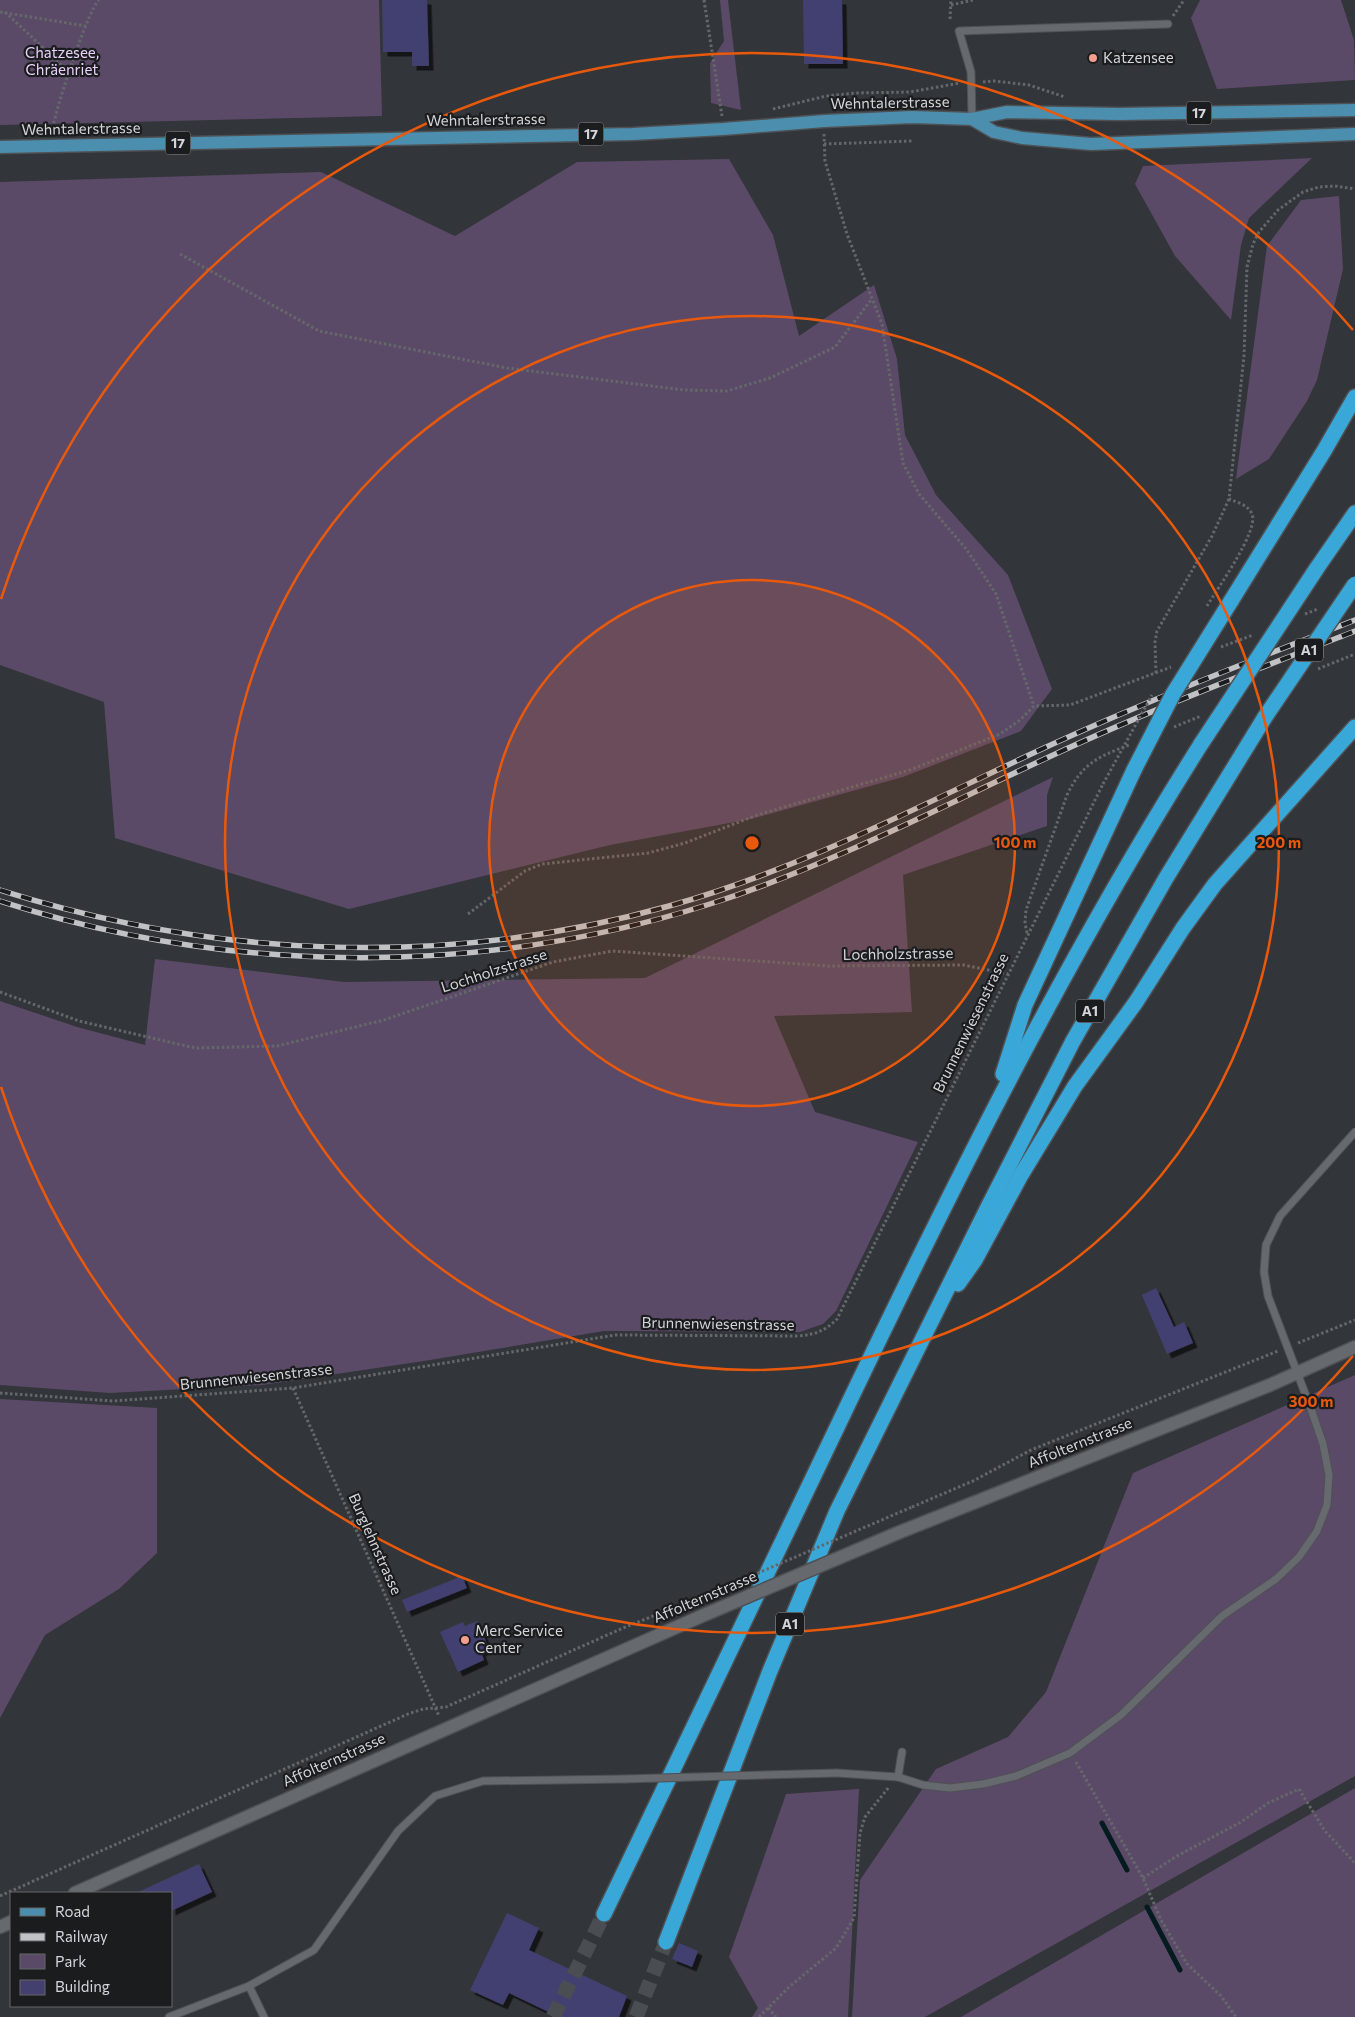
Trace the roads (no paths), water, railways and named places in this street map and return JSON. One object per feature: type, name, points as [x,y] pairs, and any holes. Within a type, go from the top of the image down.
[{"type":"highway","points":[[992,1111],[1025,1005],[1134,770],[1173,694],[1324,451],[1355,397]]},
{"type":"highway","name":"A1","points":[[604,1914],[865,1368],[992,1111],[1084,939],[1201,744],[1355,513]]},
{"type":"highway","name":"A1","points":[[666,1942],[770,1671],[837,1511],[989,1204],[1114,967],[1209,805],[1265,717],[1355,584]]},
{"type":"highway","points":[[935,1315],[975,1260],[1021,1175],[1075,1086],[1136,1002],[1183,928],[1214,884],[1355,727]]},
{"type":"main road","name":"Wehntalerstrasse","points":[[0,148],[633,134],[824,121],[927,117],[972,119],[1007,112],[1119,114],[1355,110]]},
{"type":"main road","name":"Wehntalerstrasse","points":[[972,119],[994,132],[1022,138],[1091,144],[1355,134]]},
{"type":"street","name":"Affolternstrasse","points":[[77,1892],[704,1615],[900,1532],[1270,1385],[1355,1347]]},
{"type":"lane","points":[[972,119],[971,74],[960,31],[1168,24]]},
{"type":"lane","points":[[169,2017],[249,1986],[314,1950],[398,1831],[435,1796],[483,1781],[837,1773],[898,1777],[923,1785],[950,1788],[983,1784],[1016,1776],[1070,1753],[1121,1715],[1222,1616],[1276,1579],[1299,1557],[1317,1531],[1327,1505],[1329,1475],[1323,1444],[1298,1371],[1268,1296],[1264,1272],[1266,1245],[1280,1216],[1355,1132]]},
{"type":"lane","points":[[898,1777],[902,1752]]},
{"type":"lane","points":[[249,1986],[264,2017]]},
{"type":"waterway","points":[[1102,1823],[1127,1870]]},
{"type":"waterway","points":[[1147,1907],[1180,1970]]},
{"type":"tunnel","points":[[553,2017],[604,1914]]},
{"type":"tunnel","points":[[636,2017],[666,1942]]},
{"type":"railway","points":[[0,890],[83,913],[166,930],[250,942],[334,947],[418,946],[502,939],[586,926],[669,906],[766,874],[860,834],[1121,714],[1355,620]]},
{"type":"railway","points":[[0,901],[87,925],[176,943],[265,954],[355,958],[445,955],[534,945],[623,928],[710,904],[798,872],[1126,723],[1355,631]]},
{"type":"place","name":"Katzensee","points":[[1093,58]]},
{"type":"place","name":"Merc Service Center","points":[[465,1640]]},
{"type":"park label","name":"Chatzesee, Chräenriet","points":[[62,62]]}]
